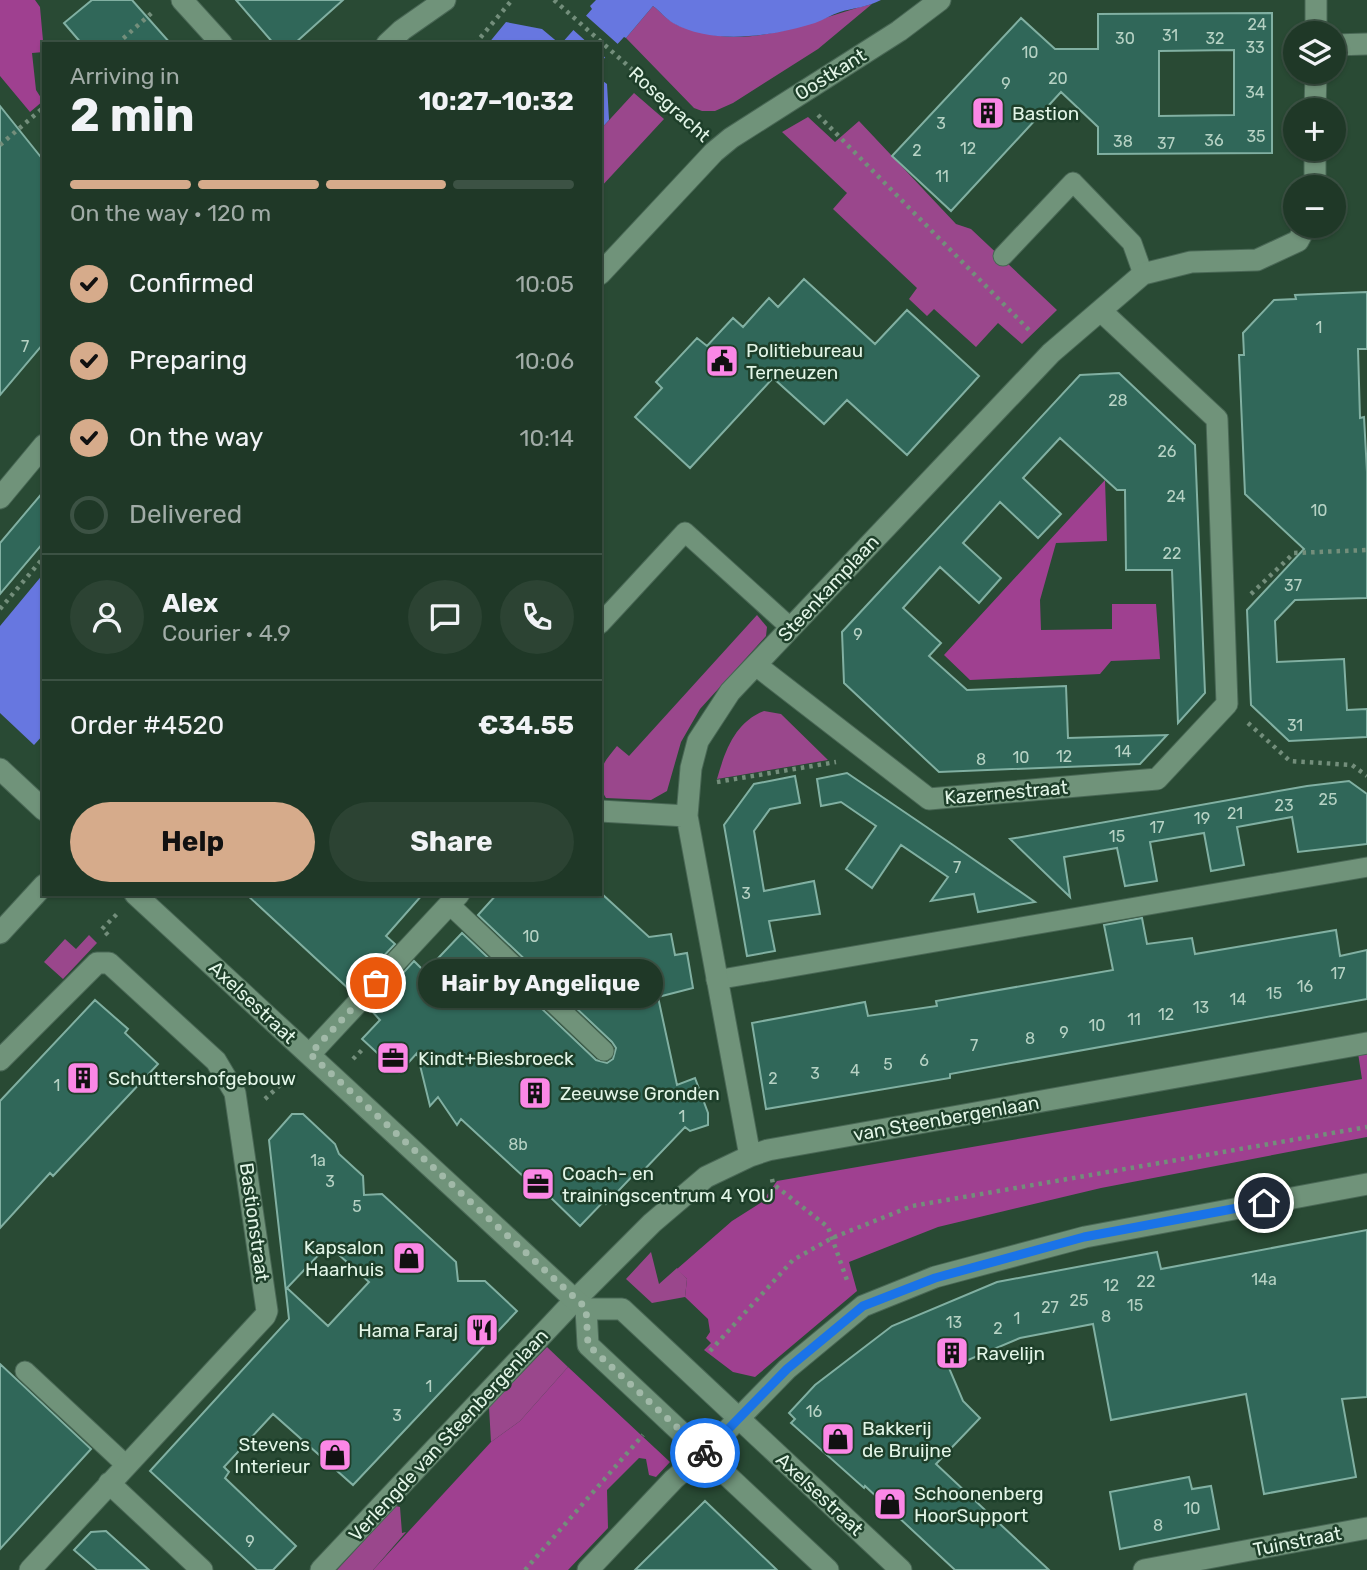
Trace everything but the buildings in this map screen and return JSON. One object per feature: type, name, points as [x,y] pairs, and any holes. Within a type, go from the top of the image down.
[{"type":"street","points":[[182,0],[220,42]]},
{"type":"street","points":[[389,42],[445,0]]},
{"type":"street","name":"Oostkant","points":[[719,148],[745,127],[899,31],[940,0]]},
{"type":"street","points":[[1316,0],[1316,21]]},
{"type":"street","points":[[1346,45],[1367,44]]},
{"type":"street","name":"Rosegracht","points":[[602,272],[719,148]]},
{"type":"street","name":"Steenkamplaan","points":[[759,1153],[716,980],[687,817],[689,787],[698,741],[730,692],[1051,352],[1143,274],[1191,262],[1257,260],[1300,238]]},
{"type":"street","points":[[1101,311],[1217,419],[1227,704]]},
{"type":"street","points":[[0,498],[42,447]]},
{"type":"street","name":"Kazernestraat","points":[[756,665],[929,799],[1157,779],[1227,704]]},
{"type":"street","points":[[0,769],[42,808]]},
{"type":"street","points":[[602,811],[687,817]]},
{"type":"street","points":[[0,933],[42,887]]},
{"type":"street","name":"Axelsestraat","points":[[137,896],[581,1304],[622,1308],[901,1570]]},
{"type":"street","points":[[310,1054],[454,900]]},
{"type":"street","points":[[0,1060],[97,963]]},
{"type":"street","name":"Bastionstraat","points":[[30,1570],[267,1311],[235,1093],[216,1061],[109,963],[97,963]]},
{"type":"street","name":"van Steenbergenlaan","points":[[581,1304],[680,1197],[706,1177],[759,1153],[1367,1043]]},
{"type":"street","points":[[588,1570],[674,1479],[704,1454],[787,1369],[863,1306],[935,1278],[1084,1237],[1367,1184]]},
{"type":"street","points":[[581,1304],[588,1345],[828,1570]]},
{"type":"street","name":"Verlengde van Steenbergenlaan","points":[[321,1570],[581,1304]]},
{"type":"street","points":[[109,1483],[202,1570]]},
{"type":"street","name":"Tuinstraat","points":[[1144,1570],[1367,1528]]},
{"type":"lane","points":[[1003,256],[1073,182],[1132,243],[1143,274]]},
{"type":"lane","points":[[602,622],[685,532],[791,628]]},
{"type":"lane","points":[[716,980],[1367,867]]},
{"type":"lane","points":[[454,900],[604,1051]]},
{"type":"lane","points":[[25,1371],[126,1465]]},
{"type":"path","points":[[477,42],[512,0]]},
{"type":"path","name":"Rosegracht","points":[[554,0],[601,42]]},
{"type":"path","points":[[119,42],[157,9]]},
{"type":"path","name":"Rosegracht","points":[[602,43],[719,148]]},
{"type":"path","points":[[798,94],[1051,352]]},
{"type":"path","points":[[0,145],[42,109]]},
{"type":"path","points":[[1223,621],[1294,553],[1367,550]]},
{"type":"path","points":[[0,609],[42,559]]},
{"type":"path","points":[[1227,704],[1290,761],[1352,765],[1367,776]]},
{"type":"path","points":[[689,787],[874,756]]},
{"type":"path","points":[[97,963],[117,943],[102,929],[118,912]]},
{"type":"path","points":[[702,1359],[793,1259],[832,1238],[912,1206],[1367,1127]]},
{"type":"path","points":[[759,1153],[773,1184],[828,1227],[857,1311]]},
{"type":"path","points":[[525,1570],[642,1436]]},
{"type":"shaded area","points":[[0,0],[35,0],[40,7],[43,42],[42,52],[32,53],[36,90],[42,102],[30,112],[0,76]]},
{"type":"shaded area","points":[[872,4],[818,49],[733,103],[715,111],[694,108],[626,38],[653,6],[681,26],[717,35],[740,37],[784,30]]},
{"type":"shaded area","points":[[634,93],[664,119],[602,186],[602,128]]},
{"type":"shaded area","points":[[808,117],[835,142],[859,121],[956,224],[971,229],[1057,310],[1022,344],[998,323],[976,347],[934,309],[927,316],[909,299],[917,288],[833,209],[847,193],[782,132]]},
{"type":"shaded area","points":[[1105,480],[1107,541],[1056,543],[1040,600],[1041,630],[1112,629],[1112,604],[1156,604],[1160,659],[1111,661],[1100,674],[970,680],[944,655]]},
{"type":"shaded area","points":[[757,615],[767,627],[766,636],[700,709],[681,742],[667,791],[651,800],[606,798],[602,790],[604,764],[617,746],[629,756]]},
{"type":"shaded area","points":[[764,711],[781,714],[828,760],[717,779],[728,748],[738,730]]},
{"type":"shaded area","points":[[89,935],[97,943],[63,979],[44,962],[65,939],[76,949]]},
{"type":"shaded area","points":[[1367,1051],[1367,1137],[1101,1188],[938,1227],[849,1262],[857,1291],[755,1377],[733,1372],[704,1350],[711,1343],[706,1338],[710,1332],[708,1319],[685,1297],[687,1279],[677,1269],[732,1221],[762,1202],[777,1181],[1362,1079],[1358,1053]]},
{"type":"shaded area","points":[[651,1252],[659,1284],[677,1268],[687,1279],[685,1297],[652,1303],[626,1279]]},
{"type":"shaded area","points":[[547,1347],[568,1367],[520,1421],[491,1442],[489,1407]]},
{"type":"shaded area","points":[[568,1367],[670,1462],[656,1477],[649,1475],[646,1459],[639,1458],[607,1490],[608,1528],[568,1570],[373,1570],[491,1442],[520,1421]]},
{"type":"shaded area","points":[[396,1506],[400,1507],[402,1533],[406,1532],[373,1570],[337,1570]]},
{"type":"water","points":[[596,0],[881,0],[799,28],[763,35],[725,37],[689,30],[670,21],[653,6],[602,61],[602,42],[563,42],[592,9],[590,6]]},
{"type":"water","points":[[506,22],[542,29],[558,42],[490,42]]},
{"type":"water","points":[[602,80],[607,84],[609,120],[602,128]]},
{"type":"water","points":[[42,575],[42,736],[34,745],[0,713],[0,626]]},
{"type":"pier","points":[[583,13],[620,46],[608,60],[602,55],[602,42],[587,42],[570,27]]},
{"type":"way so far","points":[[376,983],[310,1054],[586,1308],[588,1345],[705,1453]]},
{"type":"place","name":"Bastion","points":[[988,113]]},
{"type":"place","name":"Politiebureau Terneuzen","points":[[722,361]]},
{"type":"place","name":"Hair by Angelique","points":[[376,983]]},
{"type":"place","name":"Kindt+Biesbroeck","points":[[393,1058]]},
{"type":"place","name":"Schuttershofgebouw","points":[[83,1078]]},
{"type":"place","name":"Zeeuwse Gronden","points":[[535,1093]]},
{"type":"place","name":"Coach- en trainingscentrum 4 YOU","points":[[538,1184]]},
{"type":"place","name":"Kapsalon Haarhuis","points":[[409,1258]]},
{"type":"place","name":"Hama Faraj","points":[[482,1330]]},
{"type":"place","name":"Ravelijn","points":[[952,1353]]},
{"type":"place","name":"Bakkerij de Bruijne","points":[[838,1439]]},
{"type":"place","name":"Stevens Interieur","points":[[335,1455]]},
{"type":"place","name":"Schoonenberg HoorSupport","points":[[890,1504]]},
{"type":"route","points":[[705,1453],[787,1369],[863,1306],[935,1278],[1084,1237],[1264,1203]]}]
